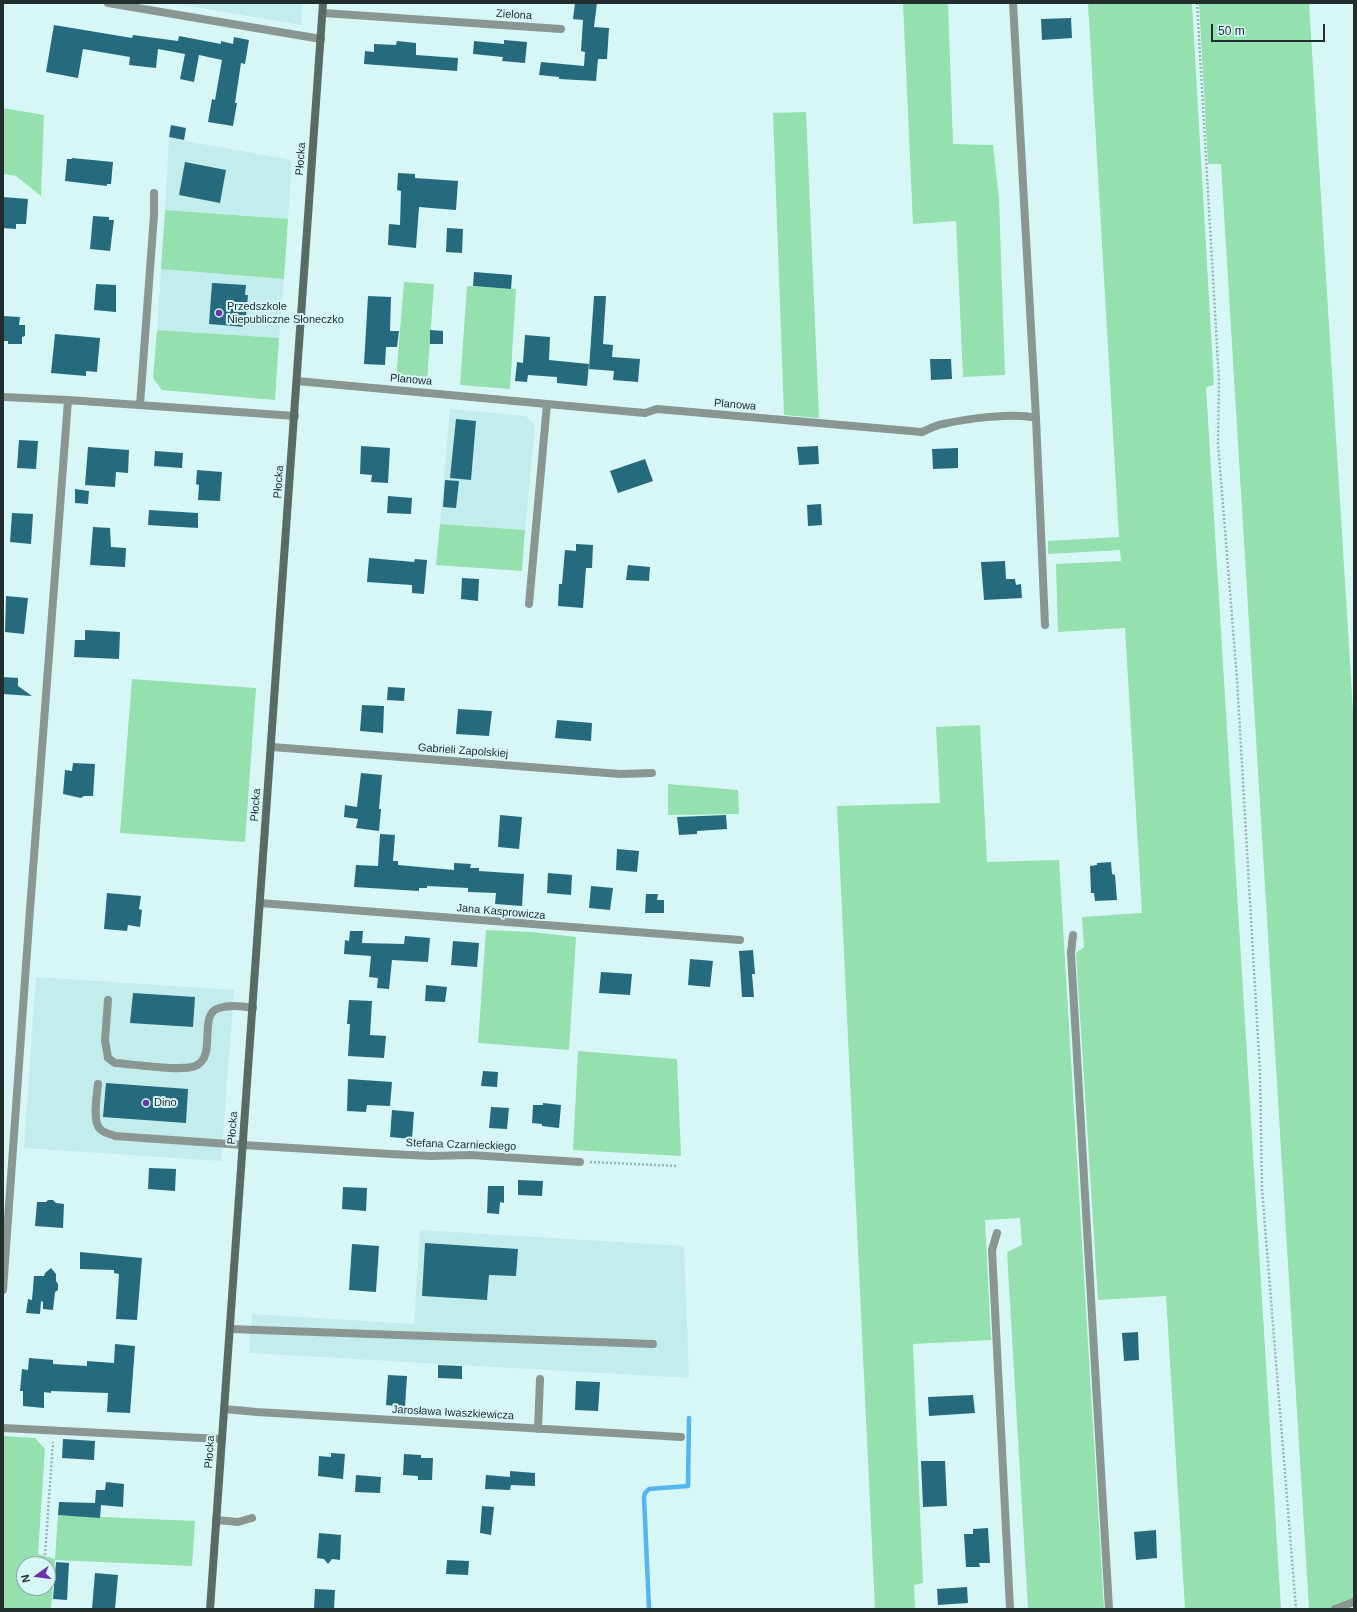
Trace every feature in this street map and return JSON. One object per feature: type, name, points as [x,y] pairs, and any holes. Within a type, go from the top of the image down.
[{"type":"street","points":[[108,3],[321,39]]},
{"type":"street","name":"Płocka","points":[[210,1609],[272,747],[323,3]]},
{"type":"street","points":[[1013,3],[1036,418],[1045,625]]},
{"type":"street","name":"Zielona","points":[[322,13],[561,29]]},
{"type":"street","points":[[140,405],[154,215],[154,193]]},
{"type":"street","name":"Planowa","points":[[297,382],[645,413],[657,409],[922,432],[941,424],[966,420],[1018,415],[1036,418]]},
{"type":"street","points":[[3,398],[68,400],[294,416]]},
{"type":"street","points":[[3,1290],[28,930],[68,400]]},
{"type":"street","points":[[529,604],[547,404]]},
{"type":"street","name":"Gabrieli Zapolskiej","points":[[272,747],[620,774],[652,773]]},
{"type":"street","name":"Jana Kasprowicza","points":[[260,903],[740,940]]},
{"type":"street","points":[[1073,935],[1071,961],[1110,1609]]},
{"type":"street","points":[[108,1000],[105,1040],[108,1058],[115,1062],[182,1068],[196,1066],[203,1062],[206,1055],[209,1019],[213,1011],[218,1008],[243,1006],[253,1008]]},
{"type":"street","name":"Stefana Czarnieckiego","points":[[98,1084],[96,1123],[100,1129],[115,1136],[390,1154],[431,1156],[471,1155],[580,1162]]},
{"type":"street","points":[[997,1233],[992,1250],[1010,1609]]},
{"type":"street","points":[[230,1329],[653,1344]]},
{"type":"street","points":[[538,1428],[540,1379]]},
{"type":"street","name":"Jarosława Iwaszkiewicza","points":[[224,1409],[681,1437]]},
{"type":"street","points":[[3,1428],[222,1439]]},
{"type":"street","points":[[216,1520],[238,1522],[252,1518]]},
{"type":"street","points":[[1335,1609],[1354,1602]]},
{"type":"path","points":[[1197,3],[1219,381],[1218,443],[1237,679],[1260,1073],[1262,1189],[1296,1609]]},
{"type":"path","points":[[580,1162],[678,1166]]},
{"type":"path","points":[[45,1555],[54,1431]]},
{"type":"shaded area","points":[[172,3],[302,3],[301,25]]},
{"type":"shaded area","points":[[169,138],[292,160],[288,219],[165,210]]},
{"type":"shaded area","name":"Przedszkole Niepubliczne Słoneczko","points":[[161,269],[284,279],[279,338],[157,330]]},
{"type":"shaded area","points":[[450,409],[526,416],[535,425],[525,530],[440,524]]},
{"type":"shaded area","points":[[36,977],[234,990],[221,1161],[24,1148]]},
{"type":"shaded area","points":[[420,1230],[684,1246],[689,1378],[249,1353],[252,1314],[414,1324]]},
{"type":"green space","points":[[903,3],[948,3],[953,144],[993,145],[999,199],[1005,375],[963,377],[956,221],[913,224]]},
{"type":"green space","points":[[1088,3],[1192,3],[1214,385],[1206,387],[1281,1609],[1185,1609],[1166,1296],[1098,1300],[1076,953],[1084,947],[1082,917],[1142,913],[1125,628],[1058,632],[1056,564],[1121,561],[1120,550],[1048,554],[1048,541],[1119,537]]},
{"type":"green space","points":[[1199,3],[1309,3],[1354,727],[1354,1599],[1329,1609],[1309,1609],[1221,164],[1208,164]]},
{"type":"green space","points":[[3,108],[44,115],[41,196],[16,176],[3,174]]},
{"type":"green space","points":[[806,112],[819,418],[784,415],[773,113]]},
{"type":"green space","points":[[165,210],[288,219],[284,279],[161,269]]},
{"type":"green space","points":[[404,282],[434,284],[427,382],[396,379]]},
{"type":"green space","points":[[467,286],[516,289],[510,389],[460,385]]},
{"type":"green space","points":[[157,330],[279,338],[275,400],[162,390],[153,378]]},
{"type":"green space","points":[[440,524],[525,530],[522,571],[436,565]]},
{"type":"green space","points":[[132,679],[256,688],[245,842],[120,833]]},
{"type":"green space","points":[[980,725],[987,862],[1059,860],[1104,1609],[1028,1609],[1007,1252],[1022,1245],[1020,1218],[985,1220],[991,1340],[913,1344],[923,1583],[914,1585],[915,1609],[875,1609],[837,806],[940,803],[936,727]]},
{"type":"green space","points":[[668,784],[738,790],[739,814],[668,815]]},
{"type":"green space","points":[[486,930],[532,932],[576,937],[569,1050],[478,1043]]},
{"type":"green space","points":[[578,1051],[677,1059],[681,1156],[573,1150]]},
{"type":"green space","points":[[3,1436],[35,1438],[45,1449],[38,1554],[45,1556],[16,1556],[16,1596],[52,1596],[51,1609],[3,1609]]},
{"type":"green space","points":[[58,1515],[195,1521],[192,1566],[56,1560]]},
{"type":"building","points":[[575,3],[597,3],[594,27],[609,28],[607,59],[598,59],[596,81],[559,79],[559,77],[539,75],[541,62],[584,66],[585,52],[581,51],[583,20],[573,19]]},
{"type":"building","points":[[1071,18],[1072,38],[1042,40],[1041,19]]},
{"type":"building","points":[[54,25],[132,38],[133,35],[178,41],[179,36],[221,44],[221,41],[233,44],[234,37],[249,40],[245,64],[241,63],[233,126],[208,122],[212,99],[215,100],[222,60],[199,55],[194,82],[180,79],[185,54],[158,49],[156,68],[129,65],[130,57],[83,49],[78,78],[46,72]]},
{"type":"building","points":[[504,40],[527,42],[525,63],[502,61],[503,57],[473,54],[474,41],[504,44]]},
{"type":"building","points":[[397,41],[416,43],[416,55],[458,58],[457,71],[364,64],[365,51],[374,52],[374,44],[396,45]]},
{"type":"building","points":[[171,125],[186,128],[184,140],[169,137]]},
{"type":"building","points":[[72,158],[113,162],[111,184],[107,184],[107,186],[65,181],[67,159]]},
{"type":"building","points":[[185,162],[226,170],[220,203],[179,195]]},
{"type":"building","points":[[398,173],[415,174],[415,178],[458,181],[456,210],[419,207],[416,248],[388,245],[389,224],[400,225],[401,191],[397,190]]},
{"type":"building","points":[[3,197],[28,199],[26,224],[16,224],[16,229],[3,228]]},
{"type":"building","points":[[93,216],[109,217],[109,220],[114,220],[110,251],[90,249]]},
{"type":"building","points":[[447,228],[463,229],[462,253],[446,252]]},
{"type":"building","points":[[474,272],[512,275],[511,289],[473,286]]},
{"type":"building","points":[[212,283],[246,285],[245,295],[248,295],[245,327],[209,324]]},
{"type":"building","points":[[96,284],[116,285],[116,312],[94,310]]},
{"type":"building","points":[[368,296],[391,297],[390,331],[399,331],[397,347],[386,347],[385,365],[364,364]]},
{"type":"building","points":[[594,296],[606,296],[603,344],[613,345],[612,357],[640,359],[638,382],[613,380],[614,371],[589,369]]},
{"type":"building","points":[[3,316],[20,317],[19,325],[25,325],[25,336],[22,337],[22,344],[8,344],[8,341],[3,341]]},
{"type":"building","points":[[430,330],[443,331],[443,344],[430,344]]},
{"type":"building","points":[[55,334],[100,338],[97,372],[86,371],[86,376],[51,373]]},
{"type":"building","points":[[525,335],[550,337],[549,360],[589,364],[587,386],[557,383],[557,377],[528,375],[527,382],[515,381],[517,362],[523,363]]},
{"type":"building","points":[[930,359],[951,359],[952,379],[931,380]]},
{"type":"building","points":[[456,419],[476,421],[471,480],[450,478]]},
{"type":"building","points":[[19,440],[38,441],[36,469],[17,468]]},
{"type":"building","points":[[361,446],[390,448],[388,483],[371,482],[372,475],[360,474]]},
{"type":"building","points":[[818,446],[819,464],[799,465],[797,447]]},
{"type":"building","points":[[88,447],[129,450],[128,473],[116,472],[115,487],[85,485]]},
{"type":"building","points":[[958,448],[958,468],[933,469],[932,449]]},
{"type":"building","points":[[155,451],[183,453],[182,468],[154,466]]},
{"type":"building","points":[[645,459],[653,481],[618,493],[610,471]]},
{"type":"building","points":[[197,470],[222,472],[220,501],[198,500],[199,485],[196,484]]},
{"type":"building","points":[[445,480],[459,481],[456,508],[443,507]]},
{"type":"building","points":[[75,489],[89,491],[88,504],[75,503]]},
{"type":"building","points":[[388,496],[412,498],[411,514],[387,513]]},
{"type":"building","points":[[821,504],[822,525],[808,526],[807,505]]},
{"type":"building","points":[[149,510],[198,513],[198,528],[148,525]]},
{"type":"building","points":[[12,513],[33,514],[31,544],[10,542]]},
{"type":"building","points":[[93,527],[110,528],[111,547],[126,548],[125,567],[90,565]]},
{"type":"building","points":[[576,544],[593,545],[592,568],[586,568],[583,608],[558,606],[559,584],[562,584],[565,550],[576,551]]},
{"type":"building","points":[[369,558],[414,562],[415,559],[427,560],[424,594],[412,593],[412,585],[367,582]]},
{"type":"building","points":[[1005,561],[1006,579],[1015,579],[1016,585],[1021,584],[1022,598],[984,600],[981,562]]},
{"type":"building","points":[[628,565],[650,567],[649,581],[626,580]]},
{"type":"building","points":[[462,578],[479,579],[478,601],[461,599]]},
{"type":"building","points":[[6,596],[28,598],[24,634],[5,632]]},
{"type":"building","points":[[85,630],[120,632],[119,659],[74,657],[75,640],[85,640]]},
{"type":"building","points":[[3,677],[18,678],[18,686],[32,696],[3,694]]},
{"type":"building","points":[[388,687],[405,688],[404,701],[387,700]]},
{"type":"building","points":[[362,705],[384,706],[383,733],[360,731]]},
{"type":"building","points":[[458,709],[492,711],[489,736],[456,734]]},
{"type":"building","points":[[557,720],[592,723],[591,741],[555,738]]},
{"type":"building","points":[[73,763],[95,764],[93,796],[84,796],[81,798],[63,794],[65,770],[72,771]]},
{"type":"building","points":[[361,773],[382,775],[379,831],[356,828],[358,819],[344,817],[345,805],[357,807]]},
{"type":"building","points":[[500,815],[522,817],[519,849],[498,847]]},
{"type":"building","points":[[726,815],[727,829],[697,831],[697,834],[679,835],[677,817]]},
{"type":"building","points":[[380,834],[395,835],[393,861],[398,861],[398,865],[454,870],[454,863],[471,864],[470,868],[479,868],[479,871],[524,874],[522,906],[495,904],[496,893],[468,892],[468,888],[427,886],[427,888],[419,888],[419,891],[354,887],[356,865],[378,866]]},
{"type":"building","points":[[617,849],[639,851],[637,872],[616,870]]},
{"type":"building","points":[[1111,862],[1112,874],[1115,875],[1117,900],[1095,901],[1094,893],[1091,893],[1090,866],[1097,865],[1097,863]]},
{"type":"building","points":[[548,873],[572,875],[571,895],[547,893]]},
{"type":"building","points":[[591,886],[613,888],[610,910],[589,908]]},
{"type":"building","points":[[107,893],[141,896],[139,909],[142,910],[140,927],[128,925],[127,931],[104,929]]},
{"type":"building","points":[[646,894],[658,894],[657,900],[664,900],[664,913],[645,913]]},
{"type":"building","points":[[350,931],[363,931],[362,943],[404,944],[405,936],[430,938],[428,962],[392,960],[389,989],[377,988],[378,978],[369,977],[371,956],[344,954],[345,940],[349,941]]},
{"type":"building","points":[[453,941],[479,943],[477,967],[451,965]]},
{"type":"building","points":[[753,950],[755,974],[752,974],[754,997],[742,997],[739,951]]},
{"type":"building","points":[[690,959],[713,961],[710,987],[688,985]]},
{"type":"building","points":[[601,972],[632,974],[630,995],[599,993]]},
{"type":"building","points":[[426,985],[447,987],[445,1002],[425,1001]]},
{"type":"building","points":[[133,993],[195,997],[193,1027],[130,1023]]},
{"type":"building","points":[[349,1000],[372,1001],[370,1035],[386,1036],[384,1058],[348,1056],[350,1024],[347,1024]]},
{"type":"building","points":[[483,1071],[498,1072],[497,1087],[481,1086]]},
{"type":"building","points":[[348,1079],[392,1082],[390,1106],[367,1105],[366,1112],[347,1111]]},
{"type":"building","name":"Dino","points":[[106,1083],[188,1089],[186,1123],[103,1117]]},
{"type":"building","points":[[543,1103],[561,1105],[559,1128],[532,1123],[533,1105],[543,1105]]},
{"type":"building","points":[[491,1107],[509,1108],[507,1129],[489,1128]]},
{"type":"building","points":[[392,1110],[414,1112],[412,1139],[390,1137]]},
{"type":"building","points":[[149,1168],[176,1169],[175,1191],[148,1189]]},
{"type":"building","points":[[518,1180],[543,1181],[542,1196],[518,1195]]},
{"type":"building","points":[[488,1186],[504,1186],[504,1203],[500,1202],[499,1214],[487,1213]]},
{"type":"building","points":[[343,1187],[367,1188],[366,1211],[342,1209]]},
{"type":"building","points":[[48,1200],[53,1200],[56,1203],[64,1204],[63,1228],[35,1226],[37,1202],[46,1202]]},
{"type":"building","points":[[425,1243],[518,1249],[516,1276],[489,1275],[487,1300],[422,1296]]},
{"type":"building","points":[[352,1244],[379,1246],[376,1292],[349,1290]]},
{"type":"building","points":[[80,1252],[142,1258],[137,1320],[116,1319],[119,1274],[114,1273],[114,1270],[80,1269]]},
{"type":"building","points":[[51,1268],[56,1274],[56,1281],[58,1284],[58,1290],[55,1292],[53,1310],[43,1309],[43,1302],[41,1301],[40,1314],[26,1313],[28,1299],[32,1300],[34,1276],[44,1276],[45,1273]]},
{"type":"building","points":[[1138,1332],[1139,1360],[1124,1361],[1122,1333]]},
{"type":"building","points":[[115,1344],[135,1346],[130,1413],[107,1412],[108,1393],[44,1392],[44,1408],[23,1406],[23,1391],[20,1391],[22,1369],[28,1370],[29,1358],[53,1360],[53,1364],[87,1366],[87,1361],[114,1363]]},
{"type":"building","points":[[438,1365],[462,1366],[462,1379],[438,1378]]},
{"type":"building","points":[[388,1375],[407,1376],[405,1407],[386,1405]]},
{"type":"building","points":[[576,1381],[600,1382],[598,1411],[575,1410]]},
{"type":"building","points":[[973,1395],[975,1413],[929,1416],[928,1397]]},
{"type":"building","points":[[63,1439],[95,1441],[94,1460],[62,1458]]},
{"type":"building","points":[[331,1453],[345,1454],[343,1479],[318,1476],[319,1456],[331,1457]]},
{"type":"building","points":[[404,1454],[421,1455],[421,1458],[433,1458],[432,1480],[418,1480],[418,1476],[403,1475]]},
{"type":"building","points":[[921,1461],[945,1461],[947,1506],[923,1507]]},
{"type":"building","points":[[510,1471],[535,1473],[535,1486],[511,1485],[510,1490],[485,1489],[486,1475],[510,1477]]},
{"type":"building","points":[[356,1475],[381,1477],[380,1493],[355,1492]]},
{"type":"building","points":[[106,1482],[124,1484],[123,1507],[101,1505],[100,1518],[58,1515],[59,1502],[95,1503],[96,1490],[105,1490]]},
{"type":"building","points":[[482,1506],[494,1507],[491,1535],[480,1533]]},
{"type":"building","points":[[988,1528],[990,1563],[979,1563],[980,1567],[966,1567],[964,1534],[973,1534],[973,1529]]},
{"type":"building","points":[[1156,1530],[1157,1558],[1136,1560],[1134,1532]]},
{"type":"building","points":[[319,1533],[341,1535],[340,1560],[332,1559],[328,1564],[324,1559],[317,1558]]},
{"type":"building","points":[[447,1560],[469,1561],[468,1575],[446,1574]]},
{"type":"building","points":[[56,1562],[69,1563],[67,1600],[53,1599],[53,1596],[56,1596]]},
{"type":"building","points":[[95,1573],[118,1575],[115,1609],[92,1609]]},
{"type":"building","points":[[967,1587],[968,1603],[938,1605],[937,1589]]},
{"type":"building","points":[[315,1589],[335,1590],[334,1609],[314,1609]]},
{"type":"waterway","points":[[649,1609],[644,1497],[645,1493],[649,1489],[688,1486],[689,1418]]},
{"type":"place","name":"Przedszkole Niepubliczne Słoneczko","points":[[219,313]]},
{"type":"place","name":"Dino","points":[[146,1103]]}]
